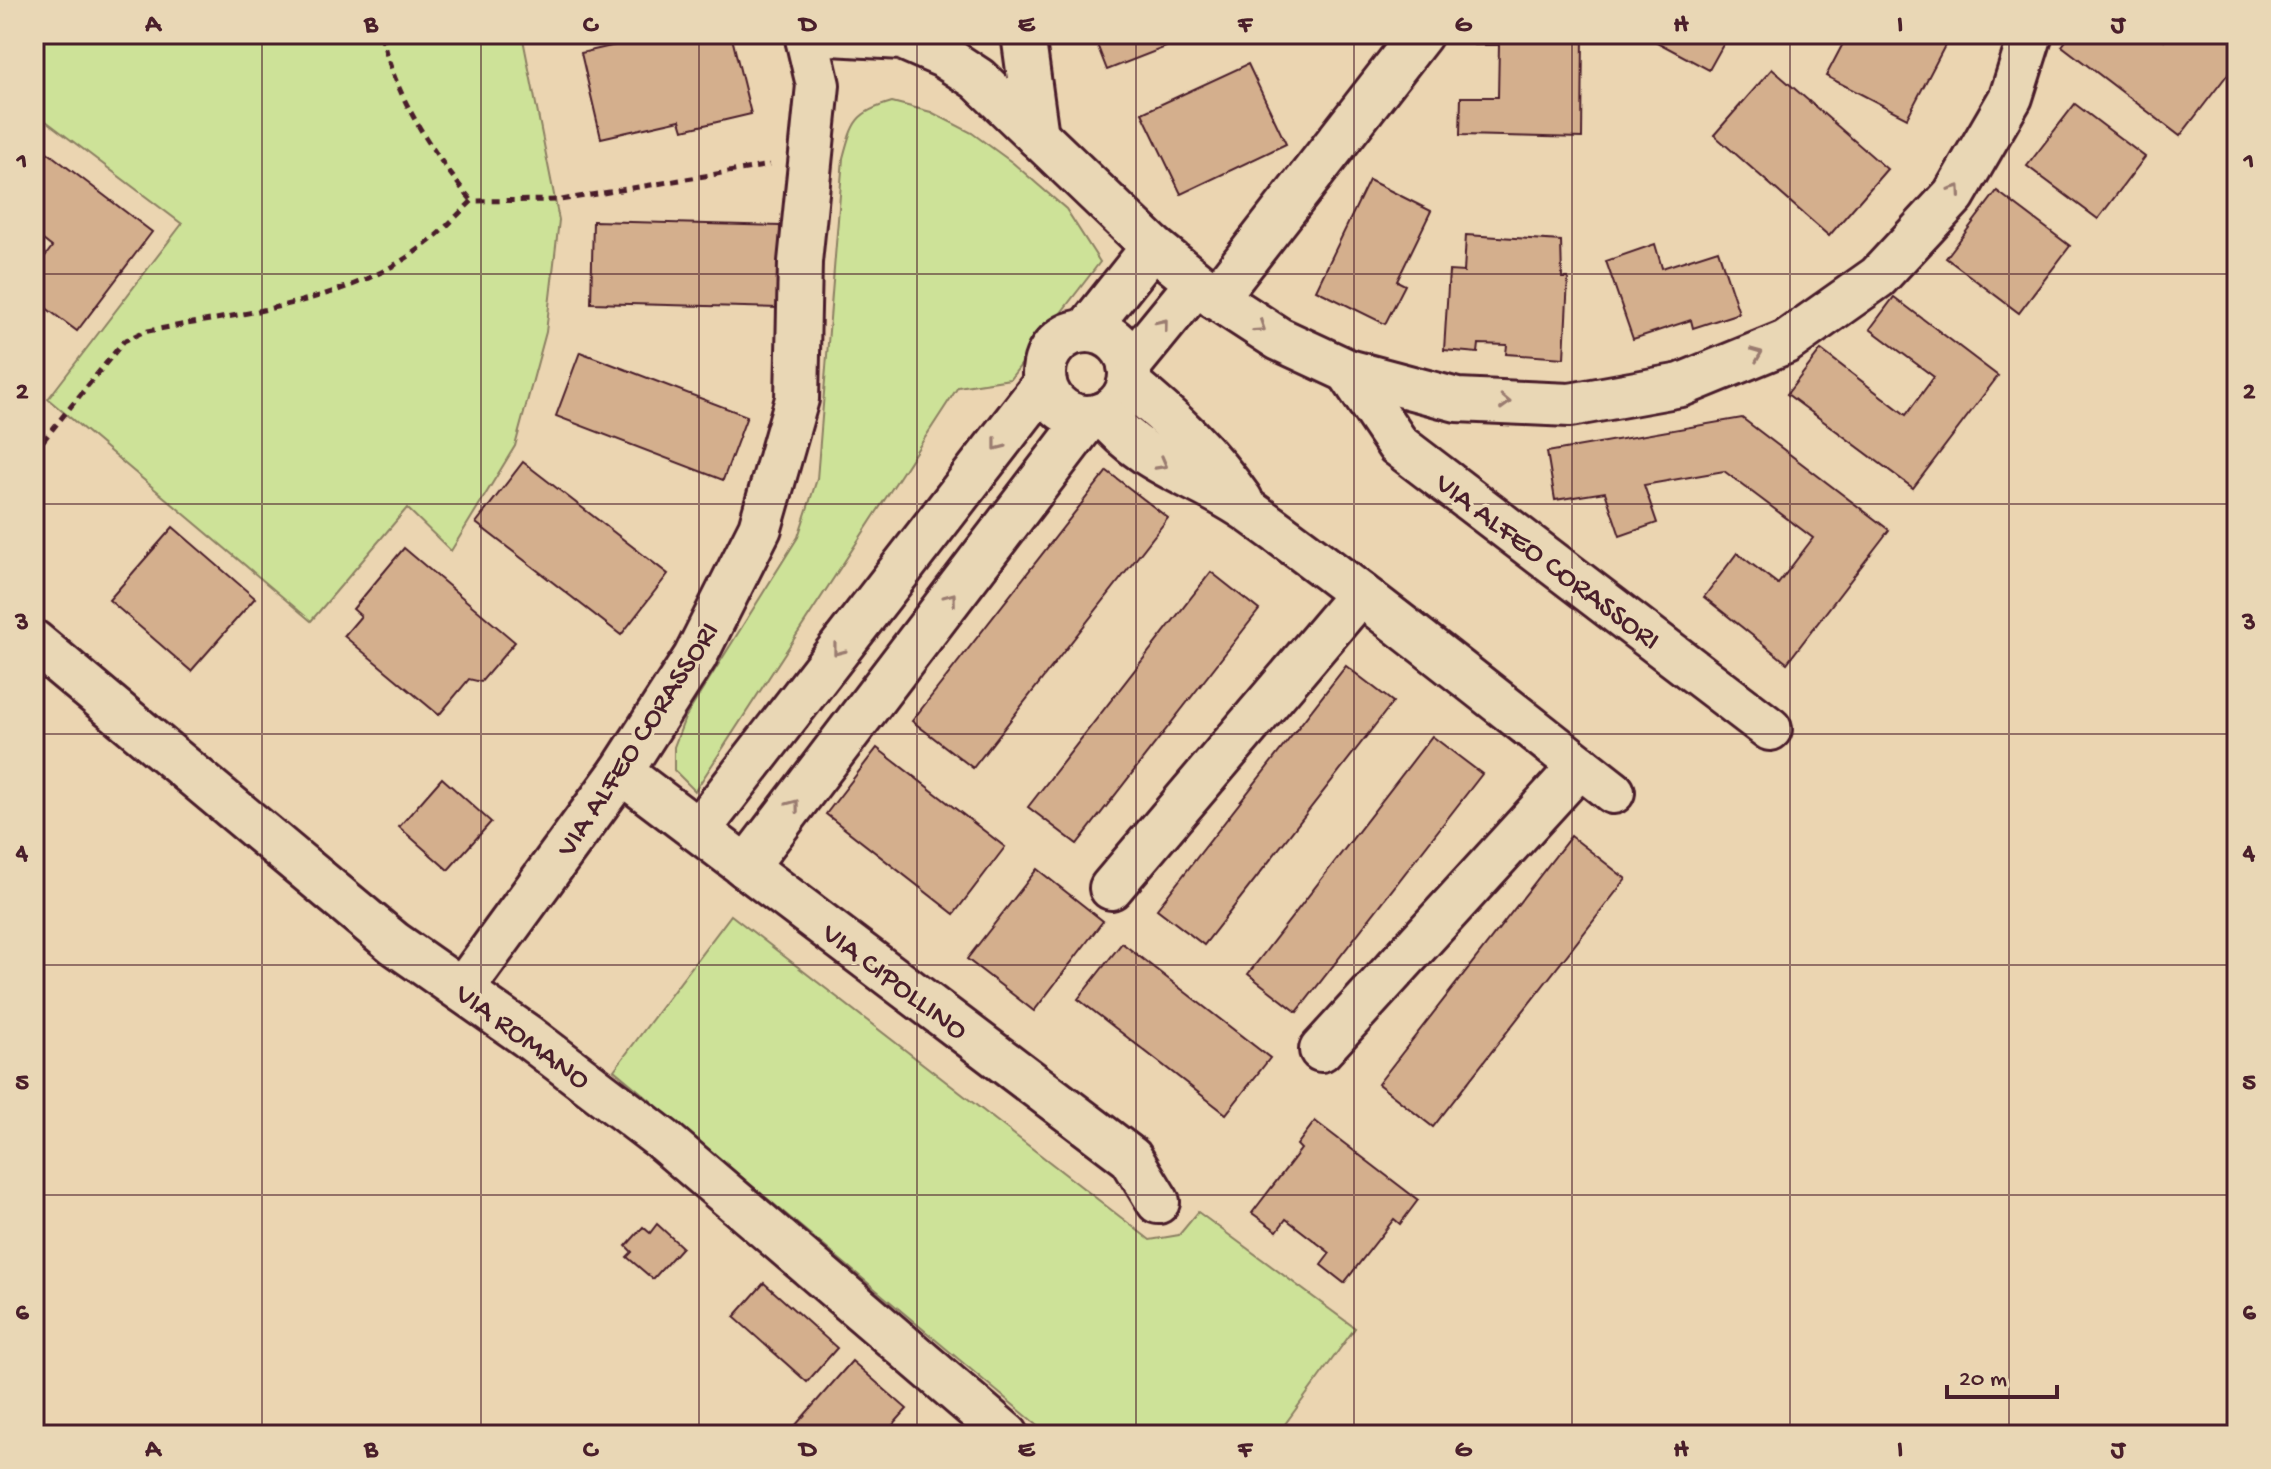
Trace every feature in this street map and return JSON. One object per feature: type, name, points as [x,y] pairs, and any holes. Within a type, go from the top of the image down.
[{"type":"street","name":"VIA ALFEO CORASSORI","points":[[462,990],[621,772],[695,657],[760,528],[797,399],[800,262],[813,158],[818,85],[807,38],[831,34],[902,38],[943,56],[978,79],[1153,247],[1206,290],[1279,339],[1348,371],[1457,400],[1570,405],[1681,385],[1786,342],[1878,277],[1954,195],[2011,97],[2031,34]]},
{"type":"street","points":[[1023,34],[1037,136]]},
{"type":"street","points":[[746,867],[1113,395],[1206,290],[1421,34]]},
{"type":"street","points":[[1086,331],[1153,247]]},
{"type":"street","points":[[1113,395],[1126,355],[1109,337],[1086,331],[1062,338],[1053,347],[1044,371],[1045,383],[1050,395],[1066,411],[1113,395],[1176,422],[1221,471],[1249,511],[1613,792]]},
{"type":"street","name":"VIA ALFEO CORASSORI","points":[[1348,371],[1398,445],[1770,729]]},
{"type":"street","points":[[699,830],[1045,383]]},
{"type":"street","points":[[1111,888],[1360,594]]},
{"type":"street","name":"VIA ROMANO","points":[[34,642],[394,943],[586,1079],[662,1139],[1007,1435]]},
{"type":"street","points":[[1321,1050],[1580,766]]},
{"type":"street","name":"VIA CIPOLLINO","points":[[621,772],[1131,1158],[1158,1202]]},
{"type":"path","points":[[381,34],[398,90],[442,164],[472,201]]},
{"type":"path","points":[[34,452],[124,341],[143,332],[279,309],[346,285],[397,263],[426,245],[472,201],[561,200],[813,158]]},
{"type":"green space","points":[[34,34],[522,34],[559,220],[546,332],[515,446],[451,551],[407,508],[311,621],[48,399],[182,224],[34,112]]},
{"type":"green space","points":[[892,102],[931,112],[972,133],[1013,163],[1066,209],[1100,262],[1010,379],[958,387],[695,791],[674,770],[674,747],[685,718],[798,537],[817,479],[843,158],[857,120],[870,110]]},
{"type":"green space","points":[[731,915],[1150,1240],[1179,1235],[1198,1212],[1355,1328],[1277,1435],[1049,1435],[614,1070]]},
{"type":"building","points":[[663,34],[731,34],[751,114],[683,130],[680,120],[601,138],[581,53]]},
{"type":"building","points":[[1093,34],[1161,34],[1166,47],[1107,70]]},
{"type":"building","points":[[1325,34],[1343,34],[1337,42]]},
{"type":"building","points":[[1474,34],[1583,34],[1582,138],[1460,135],[1461,97],[1498,97],[1499,45],[1474,45]]},
{"type":"building","points":[[1642,34],[1729,34],[1709,70]]},
{"type":"building","points":[[1848,34],[1951,34],[1907,118],[1826,76]]},
{"type":"building","points":[[2071,34],[2156,34],[2164,40],[2168,34],[2237,34],[2237,62],[2180,136],[2062,46]]},
{"type":"building","points":[[1248,64],[1286,144],[1181,194],[1142,113]]},
{"type":"building","points":[[1772,69],[1887,169],[1829,236],[1714,135]]},
{"type":"building","points":[[2075,104],[2145,157],[2098,219],[2027,166]]},
{"type":"building","points":[[34,142],[152,232],[77,331],[34,299],[34,271],[52,247],[34,233]]},
{"type":"building","points":[[1369,180],[1431,211],[1397,281],[1405,285],[1385,324],[1316,290]]},
{"type":"building","points":[[1997,191],[2070,246],[2019,313],[1946,258]]},
{"type":"building","points":[[593,221],[780,226],[778,308],[591,303]]},
{"type":"building","points":[[1466,235],[1561,241],[1562,278],[1568,278],[1564,358],[1506,354],[1507,345],[1479,344],[1478,353],[1444,350],[1449,271],[1464,272]]},
{"type":"building","points":[[1655,244],[1662,268],[1718,250],[1739,313],[1693,328],[1691,320],[1633,339],[1606,261]]},
{"type":"building","points":[[1894,297],[1998,376],[1913,488],[1787,394],[1821,350],[1906,415],[1934,377],[1870,329]]},
{"type":"building","points":[[580,352],[747,416],[723,480],[556,416]]},
{"type":"building","points":[[1742,418],[1889,530],[1787,663],[1704,597],[1737,553],[1778,584],[1813,538],[1724,471],[1644,485],[1657,523],[1620,536],[1605,492],[1555,500],[1547,452]]},
{"type":"building","points":[[523,462],[668,574],[621,635],[476,523]]},
{"type":"building","points":[[1107,471],[1168,518],[973,768],[912,721]]},
{"type":"building","points":[[173,527],[255,598],[191,671],[109,600]]},
{"type":"building","points":[[404,548],[515,642],[481,682],[469,679],[439,715],[344,636],[361,616],[353,609]]},
{"type":"building","points":[[1211,572],[1259,610],[1077,844],[1028,807]]},
{"type":"building","points":[[1346,666],[1393,702],[1204,945],[1157,909]]},
{"type":"building","points":[[1432,736],[1482,774],[1297,1012],[1248,974]]},
{"type":"building","points":[[877,748],[1005,847],[954,914],[826,814]]},
{"type":"building","points":[[442,778],[491,822],[448,870],[399,827]]},
{"type":"building","points":[[1571,836],[1626,879],[1433,1127],[1378,1084]]},
{"type":"building","points":[[1037,869],[1103,921],[1034,1011],[967,959]]},
{"type":"building","points":[[1122,943],[1270,1058],[1226,1114],[1078,999]]},
{"type":"building","points":[[1315,1121],[1418,1200],[1400,1224],[1394,1219],[1344,1283],[1321,1265],[1330,1253],[1286,1219],[1277,1231],[1252,1213],[1301,1149],[1297,1145]]},
{"type":"building","points":[[657,1224],[682,1247],[653,1279],[627,1257],[632,1252],[626,1246],[643,1227],[650,1233]]},
{"type":"building","points":[[764,1283],[837,1348],[807,1382],[734,1317]]},
{"type":"building","points":[[852,1361],[907,1409],[884,1435],[787,1435]]}]
